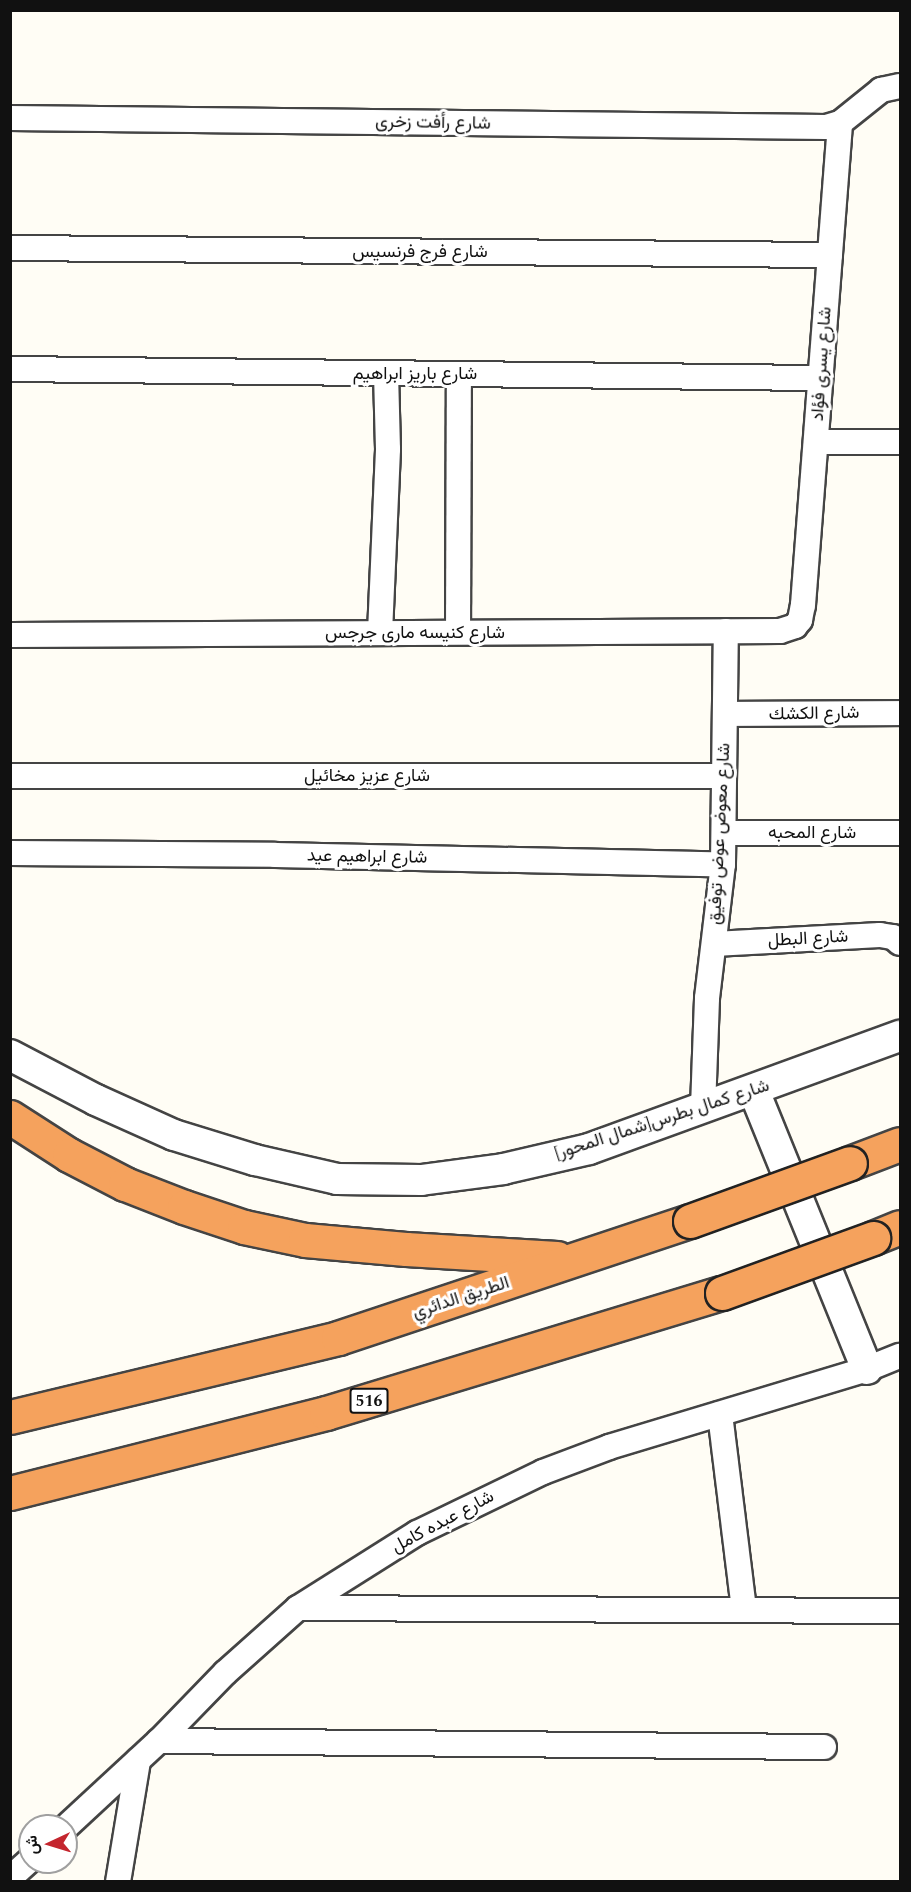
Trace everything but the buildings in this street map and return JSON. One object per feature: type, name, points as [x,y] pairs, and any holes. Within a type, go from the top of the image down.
[{"type":"highway","points":[[10,1117],[69,1155],[125,1184],[244,1227],[305,1240],[406,1249],[577,1259]]},
{"type":"highway","name":"الطريق الدائري","points":[[10,1417],[338,1338],[690,1221],[900,1144]]},
{"type":"highway","name":"516","points":[[10,1493],[326,1413],[722,1293],[887,1233]]},
{"type":"street","points":[[846,118],[881,90],[900,86]]},
{"type":"street","name":"شارع رأفت زخرى","points":[[10,118],[826,127],[846,118]]},
{"type":"street","name":"شارع يسرى فؤاد","points":[[803,605],[830,255],[846,118]]},
{"type":"street","name":"شارع فرج فرنسيس","points":[[10,248],[830,255]]},
{"type":"street","name":"شارع باريز ابراهيم","points":[[10,369],[820,378]]},
{"type":"street","points":[[380,633],[388,449],[386,374]]},
{"type":"street","points":[[458,632],[459,375]]},
{"type":"street","points":[[816,442],[900,442]]},
{"type":"street","name":"شارع كنيسه مارى جرجس","points":[[10,635],[788,629],[800,620],[803,605]]},
{"type":"street","name":"شارع معوض عوض توفيق","points":[[703,1108],[706,1009],[723,864],[727,714],[726,631]]},
{"type":"street","name":"شارع الكشك","points":[[727,714],[900,713]]},
{"type":"street","name":"شارع عزيز مخائيل","points":[[10,776],[724,776]]},
{"type":"street","name":"شارع المحبه","points":[[724,833],[900,833]]},
{"type":"street","name":"شارع ابراهيم عيد","points":[[10,853],[286,855],[723,864]]},
{"type":"street","name":"شارع البطل","points":[[714,944],[880,935],[893,937],[900,943]]},
{"type":"street","name":"شارع كمال بطرس[شمال المحور]","points":[[10,1055],[96,1100],[174,1135],[255,1160],[337,1179],[421,1180],[503,1169],[589,1149],[754,1091],[900,1036]]},
{"type":"street","points":[[754,1091],[867,1370]]},
{"type":"street","name":"شارع عبده كامل","points":[[78,1816],[159,1741],[225,1673],[298,1608],[417,1533],[479,1501],[609,1447],[867,1370],[900,1356]]},
{"type":"street","points":[[720,1414],[744,1609]]},
{"type":"street","points":[[298,1608],[900,1611]]},
{"type":"street","points":[[159,1741],[824,1747]]},
{"type":"street","points":[[118,1881],[138,1761]]}]
